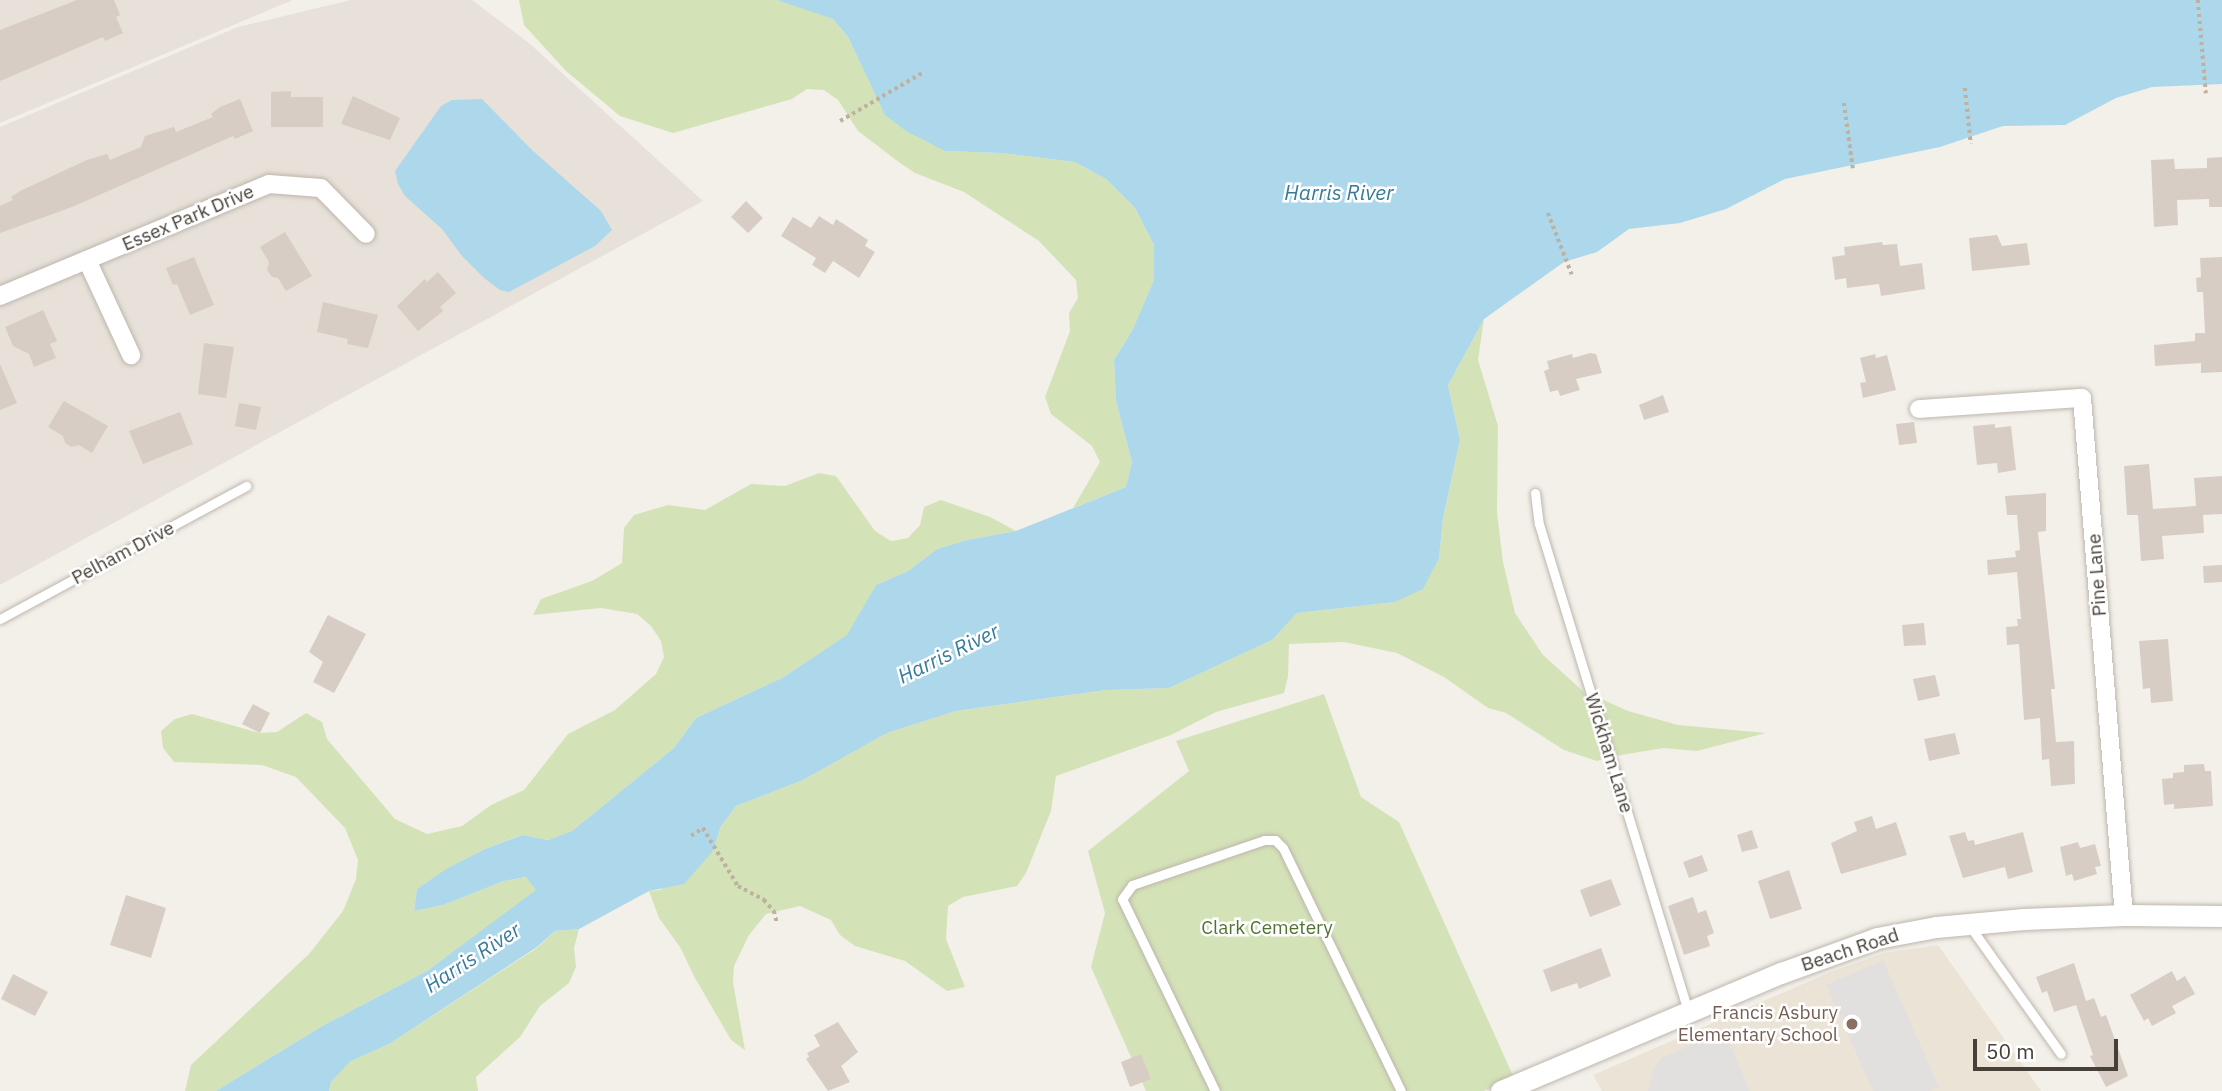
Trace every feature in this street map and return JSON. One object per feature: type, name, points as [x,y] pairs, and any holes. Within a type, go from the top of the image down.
[{"type":"street","name":"Essex Park Drive","points":[[0,296],[269,184],[321,188],[366,234]]},
{"type":"street","points":[[87,260],[131,355]]},
{"type":"street","name":"Pine Lane","points":[[1919,409],[2082,398],[2124,915]]},
{"type":"street","name":"Beach Road","points":[[1501,1091],[1864,942],[1968,923],[2124,915],[2222,916]]},
{"type":"lane","name":"Pelham Drive","points":[[0,619],[246,486]]},
{"type":"lane","name":"Wickham Lane","points":[[1535,493],[1539,524],[1688,1013]]},
{"type":"lane","points":[[1215,1091],[1122,899],[1132,885],[1264,840],[1275,841],[1283,848],[1401,1091]]},
{"type":"lane","points":[[1968,923],[2061,1054]]},
{"type":"path","points":[[2198,0],[2206,94]]},
{"type":"path","points":[[840,121],[922,73]]},
{"type":"path","points":[[1965,89],[1971,144]]},
{"type":"path","points":[[1844,103],[1853,168]]},
{"type":"path","points":[[1548,213],[1572,275]]},
{"type":"path","points":[[691,836],[703,828],[738,886],[765,900],[774,911],[777,923]]},
{"type":"shaded area","points":[[0,0],[293,0],[0,123]]},
{"type":"shaded area","points":[[351,0],[472,0],[529,43],[703,201],[0,585],[0,127],[238,27]]},
{"type":"shaded area","name":"Francis Asbury Elementary School","points":[[1938,945],[2041,1091],[1602,1091],[1593,1075],[1828,973],[1884,953]]},
{"type":"shaded area","points":[[1883,960],[1939,1087],[1930,1091],[1873,1091],[1826,985]]},
{"type":"shaded area","points":[[1716,1035],[1729,1042],[1750,1091],[1648,1091],[1654,1068],[1661,1058]]},
{"type":"green space","points":[[519,0],[777,0],[794,5],[833,19],[848,37],[885,114],[945,151],[1001,153],[1075,162],[1106,179],[1135,208],[1154,245],[1154,280],[1132,331],[1114,360],[1116,401],[1132,462],[1126,487],[1073,508],[1100,462],[1092,446],[1051,414],[1045,397],[1070,331],[1069,313],[1078,298],[1076,280],[1039,241],[964,192],[915,173],[900,163],[858,131],[838,100],[824,90],[807,89],[792,99],[673,133],[620,116],[566,71],[524,25]]},
{"type":"green space","points":[[1484,319],[1478,360],[1498,426],[1497,513],[1503,562],[1515,613],[1543,655],[1584,692],[1606,758],[1597,761],[1564,750],[1506,713],[1488,708],[1444,677],[1397,653],[1344,642],[1289,644],[1288,677],[1284,693],[1216,712],[1171,735],[1056,776],[1051,811],[1026,873],[1017,886],[963,897],[948,906],[946,939],[965,987],[947,991],[905,961],[855,946],[840,935],[831,920],[800,906],[766,914],[749,935],[734,966],[733,982],[745,1050],[731,1040],[680,947],[659,918],[649,891],[660,890],[713,851],[721,826],[736,806],[803,780],[887,733],[956,711],[1106,690],[1169,688],[1272,640],[1297,613],[1395,602],[1439,558],[1443,518],[1460,440],[1448,385]]},
{"type":"green space","points":[[819,473],[836,476],[875,531],[891,541],[908,538],[920,525],[924,507],[941,500],[990,517],[1016,531],[967,540],[937,549],[908,571],[876,585],[848,635],[782,678],[696,718],[674,748],[572,831],[548,840],[521,835],[485,849],[417,889],[414,911],[443,905],[504,881],[527,877],[537,890],[427,971],[324,1025],[216,1091],[185,1091],[191,1065],[309,954],[343,911],[356,879],[358,860],[345,828],[296,777],[262,765],[174,762],[163,748],[161,731],[175,719],[192,714],[260,733],[277,732],[306,713],[322,722],[327,739],[395,819],[427,834],[462,826],[491,805],[524,790],[568,734],[615,710],[656,674],[664,657],[661,641],[651,626],[637,614],[601,608],[533,615],[541,599],[592,581],[622,563],[624,528],[634,515],[668,505],[705,510],[751,484],[785,486]]},
{"type":"green space","name":"Clark Cemetery","points":[[1324,694],[1361,797],[1399,822],[1514,1078],[1484,1091],[1146,1091],[1091,967],[1105,913],[1088,851],[1189,771],[1176,741]]},
{"type":"green space","points":[[1597,697],[1628,711],[1678,725],[1766,733],[1697,751],[1664,748],[1615,756]]},
{"type":"green space","points":[[579,929],[574,948],[576,967],[569,983],[540,1006],[520,1037],[476,1077],[478,1091],[329,1091],[331,1082],[351,1061],[389,1044],[537,948],[555,931]]},
{"type":"water","name":"Harris River","points":[[777,0],[2222,0],[2222,84],[2152,87],[2116,98],[2065,125],[2003,126],[1940,147],[1785,179],[1726,209],[1680,223],[1629,229],[1597,252],[1564,262],[1484,319],[1448,385],[1460,440],[1443,518],[1439,558],[1423,589],[1395,602],[1297,613],[1272,640],[1169,688],[1106,690],[956,711],[887,733],[803,780],[736,806],[721,826],[713,851],[684,884],[649,891],[579,929],[555,931],[537,947],[389,1044],[351,1061],[331,1082],[329,1091],[216,1091],[324,1025],[427,971],[536,890],[526,877],[504,881],[443,905],[414,911],[417,889],[446,869],[485,849],[522,835],[548,840],[572,831],[674,748],[696,718],[782,678],[847,635],[876,585],[908,571],[937,549],[967,540],[1016,531],[1126,487],[1132,462],[1116,401],[1114,360],[1132,331],[1154,280],[1154,245],[1135,208],[1106,179],[1075,162],[1001,153],[945,151],[906,131],[885,115],[848,37],[833,19]]},
{"type":"water","points":[[482,99],[532,150],[601,211],[612,230],[595,246],[509,292],[500,290],[484,278],[462,256],[442,229],[405,196],[395,171],[441,106],[452,100]]},
{"type":"building","points":[[77,0],[114,0],[120,15],[116,17],[123,33],[105,41],[103,37],[0,81],[0,30]]},
{"type":"building","points":[[291,91],[291,97],[323,97],[323,127],[271,127],[271,92]]},
{"type":"building","points":[[353,96],[400,118],[390,140],[341,124]]},
{"type":"building","points":[[240,99],[253,131],[235,139],[233,136],[72,207],[0,233],[0,206],[13,200],[11,197],[20,191],[87,160],[107,154],[110,160],[141,147],[145,136],[174,127],[176,132],[213,117],[211,114],[220,107]]},
{"type":"building","points":[[2222,157],[2222,207],[2209,207],[2209,199],[2177,200],[2178,225],[2154,227],[2151,160],[2174,159],[2175,169],[2207,168],[2207,158]]},
{"type":"building","points":[[746,201],[763,218],[748,233],[731,217]]},
{"type":"building","points":[[819,216],[833,225],[836,219],[868,240],[865,246],[875,252],[859,278],[833,261],[825,273],[812,265],[816,258],[781,236],[793,217],[811,228]]},
{"type":"building","points":[[285,232],[312,276],[286,291],[278,278],[272,277],[267,270],[269,262],[260,247]]},
{"type":"building","points":[[1997,235],[2002,246],[2027,243],[2030,265],[1972,271],[1969,238]]},
{"type":"building","points":[[1882,242],[1883,245],[1897,244],[1900,266],[1922,263],[1925,289],[1881,296],[1879,284],[1847,288],[1846,278],[1835,280],[1832,257],[1845,255],[1844,247]]},
{"type":"building","points":[[194,257],[214,305],[190,315],[177,284],[173,285],[166,268]]},
{"type":"building","points":[[2222,257],[2222,372],[2201,373],[2201,363],[2155,366],[2154,345],[2195,341],[2195,333],[2205,333],[2203,292],[2197,292],[2196,278],[2201,277],[2200,258]]},
{"type":"building","points":[[438,272],[456,293],[440,307],[443,311],[418,331],[397,306],[425,279],[427,282]]},
{"type":"building","points":[[323,302],[378,315],[368,348],[347,344],[348,339],[317,332]]},
{"type":"building","points":[[43,310],[57,341],[50,344],[56,358],[34,367],[29,354],[13,346],[5,327]]},
{"type":"building","points":[[204,343],[234,347],[226,398],[198,394]]},
{"type":"building","points":[[1572,354],[1573,358],[1596,354],[1602,373],[1576,379],[1580,390],[1560,396],[1558,390],[1550,392],[1544,371],[1549,369],[1547,361]]},
{"type":"building","points":[[1875,354],[1876,358],[1887,355],[1896,390],[1863,398],[1860,383],[1866,382],[1860,358]]},
{"type":"building","points":[[0,364],[17,403],[0,410]]},
{"type":"building","points":[[1663,395],[1669,412],[1644,420],[1639,405]]},
{"type":"building","points":[[64,401],[108,426],[92,453],[79,445],[71,447],[65,443],[63,436],[48,427]]},
{"type":"building","points":[[239,403],[261,407],[256,430],[235,426]]},
{"type":"building","points":[[180,412],[193,444],[143,464],[129,431]]},
{"type":"building","points":[[1914,422],[1917,443],[1899,445],[1896,424]]},
{"type":"building","points":[[1995,424],[1995,428],[2011,426],[2016,470],[1998,473],[1997,463],[1977,465],[1973,426]]},
{"type":"building","points":[[2149,464],[2153,509],[2196,506],[2194,478],[2222,476],[2222,514],[2203,515],[2204,533],[2162,536],[2164,559],[2141,561],[2138,515],[2127,515],[2124,466]]},
{"type":"building","points":[[2046,493],[2046,531],[2038,532],[2055,689],[2051,689],[2056,742],[2074,741],[2075,784],[2051,786],[2049,759],[2042,760],[2040,718],[2024,720],[2019,644],[2007,645],[2006,627],[2018,626],[2017,619],[2021,619],[2017,572],[1988,575],[1987,560],[2016,557],[2015,551],[2020,550],[2017,515],[2007,515],[2005,496]]},
{"type":"building","points":[[2222,565],[2222,582],[2204,583],[2203,566]]},
{"type":"building","points":[[328,615],[366,634],[334,693],[313,682],[323,662],[309,652]]},
{"type":"building","points":[[1924,623],[1926,645],[1904,646],[1902,625]]},
{"type":"building","points":[[2168,639],[2173,701],[2151,703],[2150,688],[2143,689],[2139,641]]},
{"type":"building","points":[[1935,675],[1940,696],[1918,701],[1913,679]]},
{"type":"building","points":[[253,704],[270,713],[260,733],[242,724]]},
{"type":"building","points":[[1955,733],[1960,754],[1929,761],[1924,739]]},
{"type":"building","points":[[2204,764],[2205,771],[2211,771],[2213,806],[2174,809],[2174,804],[2164,805],[2162,779],[2173,778],[2173,773],[2184,772],[2184,765]]},
{"type":"building","points":[[1872,816],[1876,829],[1896,822],[1907,855],[1841,874],[1831,843],[1857,831],[1854,822]]},
{"type":"building","points":[[1752,830],[1758,848],[1742,852],[1737,835]]},
{"type":"building","points":[[1965,832],[1968,841],[1974,840],[1975,845],[2023,832],[2033,872],[2008,879],[2005,867],[1963,878],[1949,836]]},
{"type":"building","points":[[2078,842],[2080,848],[2095,844],[2101,866],[2095,867],[2097,874],[2074,881],[2072,874],[2066,876],[2060,847]]},
{"type":"building","points":[[1702,855],[1708,871],[1689,878],[1683,862]]},
{"type":"building","points":[[1789,870],[1802,909],[1770,919],[1758,881]]},
{"type":"building","points":[[1611,879],[1621,905],[1590,917],[1580,890]]},
{"type":"building","points":[[126,895],[166,908],[151,958],[110,945]]},
{"type":"building","points":[[1693,897],[1698,913],[1706,910],[1714,933],[1707,936],[1710,946],[1684,955],[1668,906]]},
{"type":"building","points":[[1601,948],[1611,976],[1579,989],[1577,983],[1551,992],[1543,970]]},
{"type":"building","points":[[2074,963],[2086,1001],[2094,998],[2101,1017],[2106,1015],[2128,1076],[2106,1087],[2090,1056],[2093,1055],[2076,1005],[2054,1012],[2047,991],[2042,993],[2036,977]]},
{"type":"building","points":[[2172,971],[2177,981],[2185,976],[2195,994],[2172,1006],[2176,1013],[2152,1026],[2148,1018],[2144,1021],[2130,995]]},
{"type":"building","points":[[13,974],[48,992],[35,1016],[1,999]]},
{"type":"building","points":[[838,1022],[858,1052],[841,1066],[850,1082],[828,1091],[806,1059],[809,1057],[807,1053],[820,1046],[814,1035]]},
{"type":"building","points":[[1141,1054],[1151,1079],[1130,1087],[1121,1062]]},
{"type":"place","name":"Francis Asbury Elementary School","points":[[1852,1024]]}]
